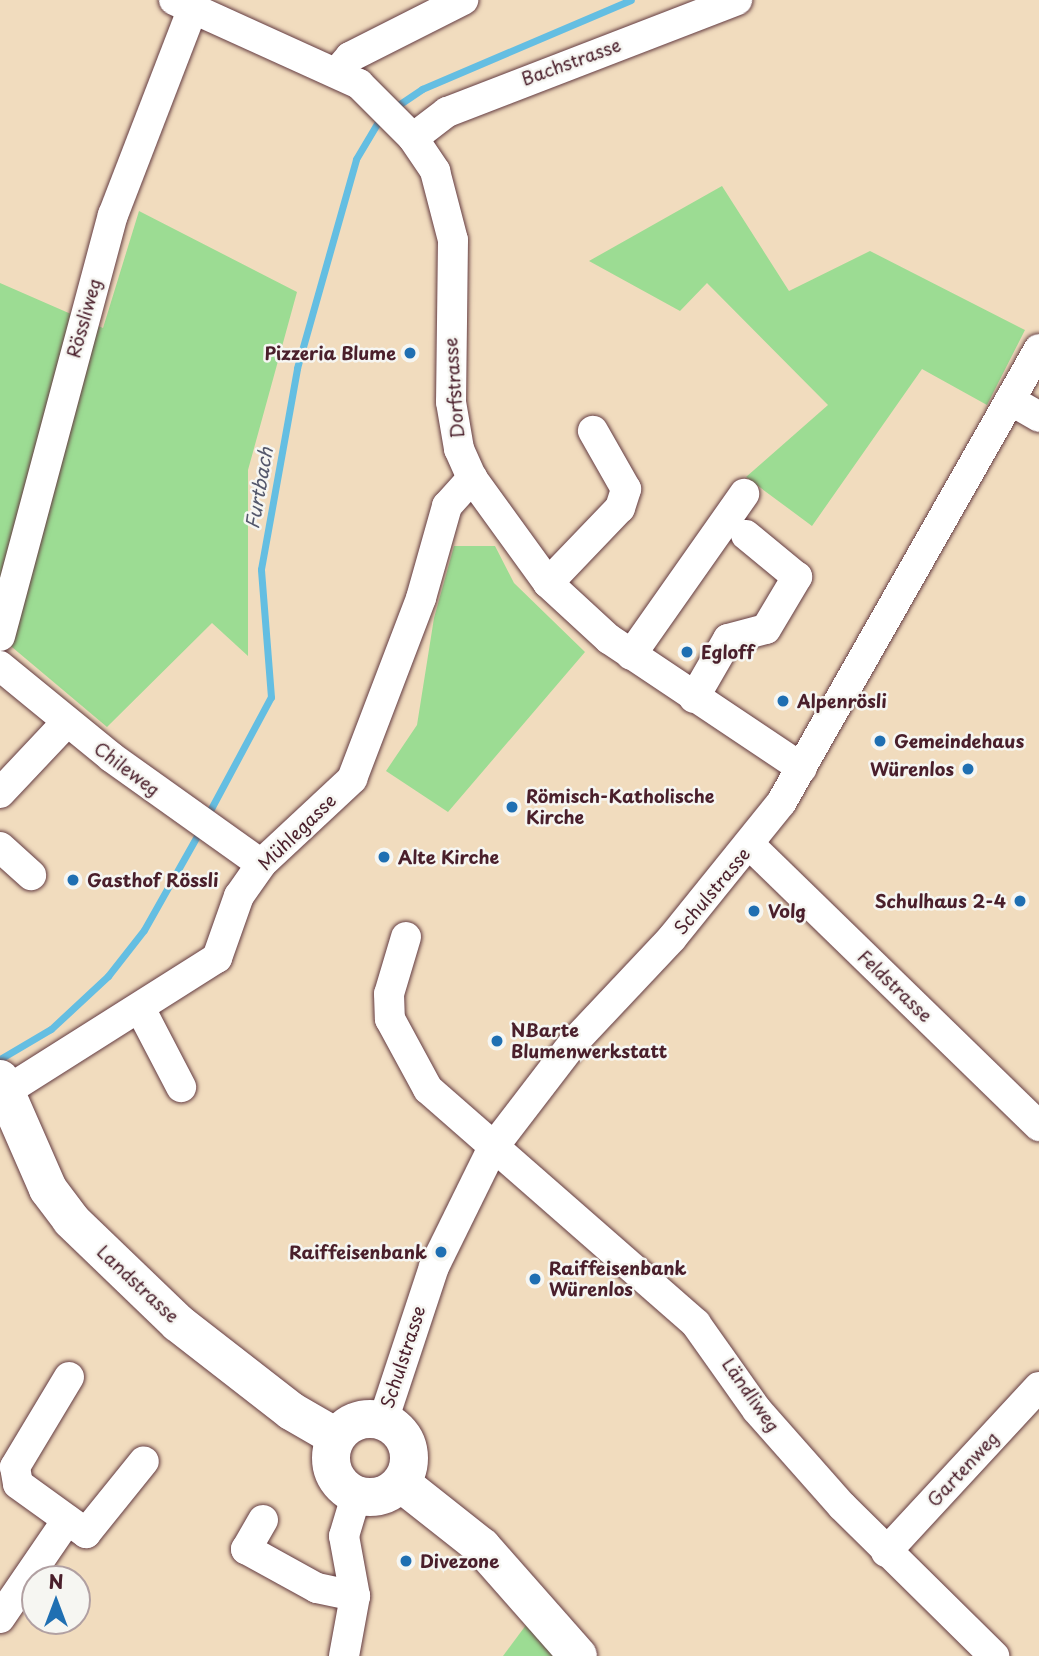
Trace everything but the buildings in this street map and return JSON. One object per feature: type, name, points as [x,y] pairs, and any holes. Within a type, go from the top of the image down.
[{"type":"main road","name":"Landstrasse","points":[[10,1085],[48,1189],[71,1220],[178,1323],[291,1411],[336,1437]]},
{"type":"main road","points":[[357,1421],[383,1421],[408,1447],[401,1483],[388,1494],[356,1496],[335,1478],[330,1464],[336,1437],[357,1421]]},
{"type":"main road","points":[[401,1483],[482,1547],[578,1656]]},
{"type":"street","points":[[337,72],[350,57],[463,0]]},
{"type":"street","name":"Bachstrasse","points":[[407,131],[447,111],[693,9],[737,0]]},
{"type":"street","name":"Dorfstrasse","points":[[183,4],[337,72],[376,100],[407,131],[435,171],[453,240],[451,402],[459,449],[472,478],[548,583],[631,655],[802,768]]},
{"type":"street","name":"Rössliweg","points":[[0,636],[121,190],[183,4]]},
{"type":"street","name":"Schulstrasse","points":[[383,1421],[434,1267],[492,1150],[575,1041],[751,846],[802,768],[829,710],[1039,349]]},
{"type":"street","points":[[1010,400],[1039,417]]},
{"type":"street","points":[[548,583],[623,499],[625,489],[593,431]]},
{"type":"street","name":"Mühlegasse","points":[[10,1085],[141,1010],[217,958],[239,896],[261,864],[352,779],[421,598],[447,506],[472,478]]},
{"type":"street","points":[[631,655],[744,494]]},
{"type":"street","points":[[694,698],[728,639],[766,629],[797,577],[746,535]]},
{"type":"street","name":"Chileweg","points":[[0,666],[66,723],[203,825],[261,864]]},
{"type":"street","points":[[0,793],[66,723]]},
{"type":"street","name":"Feldstrasse","points":[[751,846],[1039,1126]]},
{"type":"street","points":[[0,847],[31,875]]},
{"type":"street","name":"Ländliweg","points":[[405,937],[389,994],[390,1019],[428,1089],[492,1150],[704,1332],[757,1410],[886,1552],[994,1656]]},
{"type":"street","points":[[141,1010],[181,1087]]},
{"type":"street","points":[[69,1377],[15,1467],[18,1484],[34,1500],[86,1533],[144,1461]]},
{"type":"street","name":"Gartenweg","points":[[886,1552],[1039,1387]]},
{"type":"street","points":[[344,1656],[355,1596],[344,1536],[356,1496]]},
{"type":"street","points":[[0,1618],[67,1520]]},
{"type":"street","points":[[263,1520],[246,1549],[317,1588],[355,1596]]},
{"type":"green space","points":[[722,186],[789,291],[870,251],[1025,330],[987,405],[922,369],[812,526],[746,477],[828,405],[707,283],[680,311],[589,261]]},
{"type":"green space","points":[[139,211],[297,292],[248,470],[248,656],[212,623],[107,727],[0,637],[0,283],[103,328]]},
{"type":"green space","points":[[454,546],[495,546],[514,583],[585,652],[448,812],[386,771],[417,725],[434,618]]},
{"type":"green space","points":[[529,1621],[558,1656],[503,1656]]},
{"type":"waterway","name":"Furtbach","points":[[394,108],[422,89],[631,0]]},
{"type":"waterway","name":"Furtbach","points":[[206,818],[271,697],[261,569],[297,368],[356,159],[381,117]]},
{"type":"waterway","name":"Furtbach","points":[[0,1059],[51,1029],[108,976],[144,930],[201,829]]},
{"type":"place","name":"Pizzeria Blume","points":[[410,353]]},
{"type":"place","name":"Egloff","points":[[687,652]]},
{"type":"place","name":"Alpenrösli","points":[[783,701]]},
{"type":"place","name":"Gemeindehaus","points":[[880,741]]},
{"type":"place","name":"Würenlos","points":[[968,769]]},
{"type":"place","name":"Römisch-Katholische Kirche","points":[[512,807]]},
{"type":"place","name":"Alte Kirche","points":[[384,857]]},
{"type":"place","name":"Gasthof Rössli","points":[[73,880]]},
{"type":"place","name":"Schulhaus 2-4","points":[[1020,901]]},
{"type":"place","name":"Volg","points":[[754,911]]},
{"type":"place","name":"NBarte Blumenwerkstatt","points":[[497,1041]]},
{"type":"place","name":"Raiffeisenbank","points":[[441,1252]]},
{"type":"place","name":"Raiffeisenbank Würenlos","points":[[535,1279]]},
{"type":"place","name":"Divezone","points":[[406,1561]]}]
